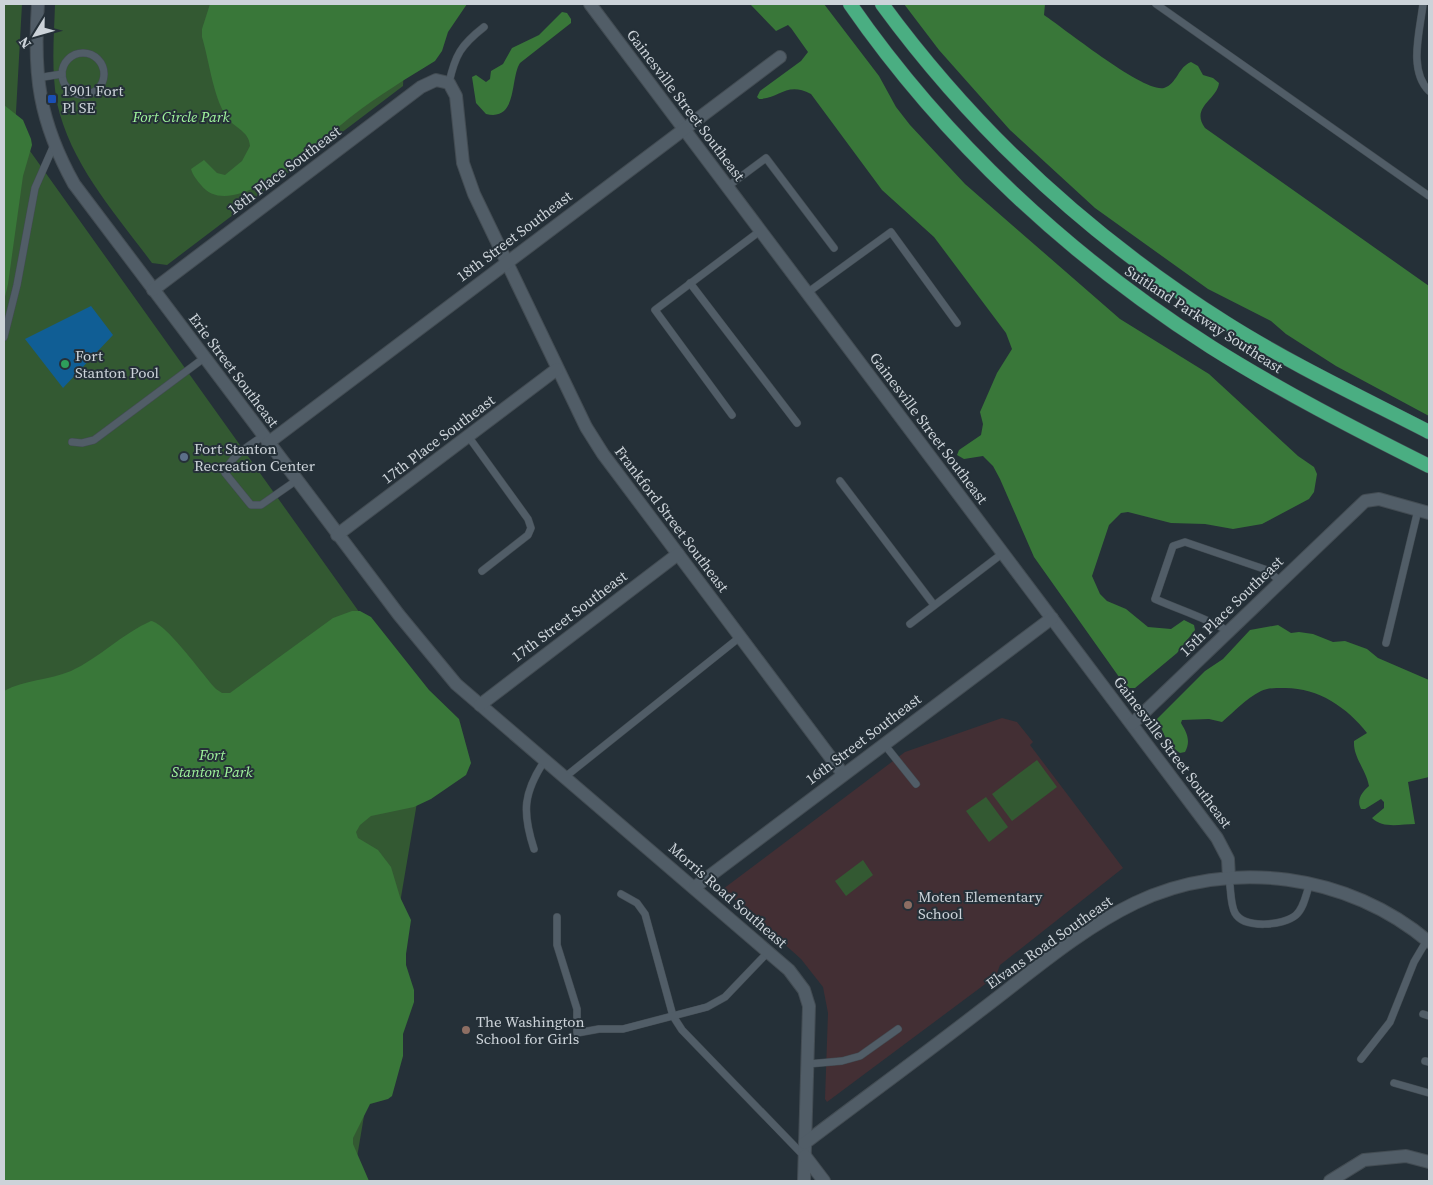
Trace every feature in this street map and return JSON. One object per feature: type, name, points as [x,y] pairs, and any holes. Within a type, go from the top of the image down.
[{"type":"highway","name":"Suitland Parkway Southeast","points":[[850,4],[913,88],[980,160],[1037,215],[1111,277],[1184,328],[1260,376],[1429,466]]},
{"type":"highway","name":"Suitland Parkway Southeast","points":[[882,4],[933,68],[1000,142],[1041,183],[1098,231],[1171,286],[1232,327],[1279,355],[1429,432]]},
{"type":"street","name":"Erie Street Southeast","points":[[38,4],[37,78],[42,109],[54,145],[74,184],[434,660],[450,678],[480,704]]},
{"type":"street","name":"Gainesville Street Southeast","points":[[590,4],[1221,845],[1228,859],[1229,878]]},
{"type":"street","name":"18th Street Southeast","points":[[265,439],[780,57]]},
{"type":"street","points":[[442,82],[456,96],[459,138],[466,170],[480,209],[506,262]]},
{"type":"street","name":"18th Place Southeast","points":[[153,290],[420,87],[442,82]]},
{"type":"street","name":"Frankford Street Southeast","points":[[506,262],[586,427],[603,454],[843,774]]},
{"type":"street","name":"17th Place Southeast","points":[[337,534],[557,369]]},
{"type":"street","name":"15th Place Southeast","points":[[1132,724],[1352,511],[1365,501],[1379,499],[1424,512]]},
{"type":"street","name":"17th Street Southeast","points":[[480,704],[678,554]]},
{"type":"street","name":"16th Street Southeast","points":[[695,887],[1052,618]]},
{"type":"street","name":"Morris Road Southeast","points":[[480,704],[695,887],[795,976],[807,998],[809,1006],[804,1181]]},
{"type":"street","name":"Elvans Road Southeast","points":[[805,1150],[1098,924],[1130,906],[1157,894],[1198,882],[1229,878],[1269,877],[1310,883],[1345,893],[1380,909],[1428,941]]},
{"type":"street","points":[[805,1150],[824,1181]]},
{"type":"street","points":[[1330,1181],[1364,1160],[1406,1156],[1429,1162]]},
{"type":"lane","points":[[1156,4],[1429,196]]},
{"type":"lane","points":[[1423,4],[1417,67],[1420,80],[1429,91]]},
{"type":"lane","points":[[442,82],[455,57],[468,39],[484,27]]},
{"type":"lane","points":[[82,54],[91,55],[99,61],[103,78],[96,90],[87,95],[80,95],[66,87],[62,74],[66,62],[73,56],[82,54]]},
{"type":"lane","points":[[37,78],[62,74]]},
{"type":"lane","points":[[4,337],[17,285],[35,188],[54,145]]},
{"type":"lane","points":[[727,187],[766,158],[834,248]]},
{"type":"lane","points":[[732,415],[655,310],[760,231]]},
{"type":"lane","points":[[807,293],[891,232],[957,323]]},
{"type":"lane","points":[[690,283],[797,423]]},
{"type":"lane","points":[[72,442],[82,443],[94,440],[204,358]]},
{"type":"lane","points":[[468,436],[528,519],[531,528],[528,535],[482,571]]},
{"type":"lane","points":[[265,439],[232,459],[227,467],[225,473],[243,498],[251,505],[261,505],[297,480]]},
{"type":"lane","points":[[840,481],[934,605]]},
{"type":"lane","points":[[1386,643],[1424,512]]},
{"type":"lane","points":[[1228,631],[1212,622],[1192,616],[1155,599],[1173,546],[1185,542],[1267,570],[1280,581]]},
{"type":"lane","points":[[910,624],[1003,553]]},
{"type":"lane","points":[[565,777],[740,637]]},
{"type":"lane","points":[[884,744],[916,784]]},
{"type":"lane","points":[[534,849],[526,824],[526,811],[534,778],[545,760]]},
{"type":"lane","points":[[1229,878],[1234,912],[1240,919],[1260,924],[1280,923],[1295,916],[1302,906],[1310,883]]},
{"type":"lane","points":[[621,894],[637,903],[646,914],[674,1016],[682,1030],[805,1150]]},
{"type":"lane","points":[[557,917],[557,945],[577,1009],[577,1033],[599,1029],[623,1029],[707,1007],[721,1000],[738,986],[769,951]]},
{"type":"lane","points":[[1360,1058],[1390,1022],[1414,962],[1428,941]]},
{"type":"lane","points":[[808,1064],[860,1056],[898,1030]]},
{"type":"lane","points":[[1394,1083],[1429,1093]]},
{"type":"shaded area","name":"Moten Elementary School","points":[[1002,718],[1017,722],[1033,742],[1030,745],[1123,868],[1000,965],[996,976],[827,1102],[825,1099],[828,1013],[823,987],[801,959],[723,889],[905,752]]},
{"type":"green space","name":"Fort Stanton Park","points":[[4,4],[22,4],[15,130],[362,616],[434,702],[353,1181],[4,1181]]},
{"type":"green space","name":"Fort Circle Park","points":[[55,4],[407,4],[403,86],[167,265],[152,263],[109,207],[83,168],[64,126],[57,103],[54,78]]},
{"type":"green space","points":[[210,4],[467,4],[448,32],[442,51],[435,61],[393,87],[352,116],[301,158],[278,174],[256,187],[235,195],[216,195],[201,185],[191,169],[204,160],[217,173],[225,175],[242,161],[250,146],[247,136],[226,116],[215,88],[202,37],[202,29]]},
{"type":"green space","points":[[750,4],[824,4],[879,76],[896,107],[910,125],[965,184],[1120,319],[1209,374],[1298,456],[1314,467],[1317,474],[1314,492],[1309,499],[1262,524],[1233,529],[1205,524],[1171,523],[1128,512],[1121,513],[1109,525],[1092,576],[1100,594],[1107,601],[1126,609],[1148,627],[1171,629],[1184,620],[1194,625],[1195,630],[1177,653],[1135,688],[1128,688],[1124,684],[1034,557],[993,466],[983,456],[964,459],[957,455],[959,450],[981,435],[983,424],[980,412],[997,373],[1012,349],[1006,333],[934,237],[882,190],[811,94],[795,89],[766,98],[759,99],[757,97],[760,91],[801,61],[808,52],[788,25],[776,31]]},
{"type":"green space","points":[[904,4],[1045,4],[1044,15],[1123,71],[1154,87],[1164,88],[1168,86],[1183,68],[1191,62],[1198,66],[1203,75],[1213,78],[1219,83],[1214,94],[1202,109],[1201,121],[1205,128],[1429,286],[1429,416],[1336,366],[1286,334],[1271,321],[1208,289],[1095,208],[1010,130],[939,50]]},
{"type":"green space","points":[[562,12],[567,13],[571,23],[520,63],[511,97],[503,112],[496,115],[486,114],[476,103],[472,77],[476,75],[486,82],[490,79],[491,71],[503,64],[512,48],[539,35]]},
{"type":"green space","points":[[4,105],[23,120],[32,145],[23,176],[4,301]]},
{"type":"green space","name":"Fort Stanton Park","points":[[352,611],[360,611],[371,617],[429,690],[459,719],[471,763],[466,775],[431,799],[414,807],[371,816],[360,825],[356,832],[358,838],[378,850],[391,867],[400,897],[411,920],[406,965],[414,990],[414,1002],[403,1034],[403,1056],[392,1096],[370,1104],[353,1138],[353,1144],[369,1181],[4,1181],[4,691],[20,684],[71,671],[91,660],[130,632],[151,621],[166,630],[216,689],[222,693],[230,693],[333,618]]},
{"type":"green space","points":[[1278,625],[1291,633],[1313,634],[1333,642],[1345,641],[1367,649],[1378,658],[1429,680],[1429,777],[1408,782],[1415,824],[1387,825],[1376,821],[1372,818],[1384,808],[1384,802],[1381,799],[1365,809],[1361,809],[1360,796],[1369,786],[1354,747],[1354,741],[1367,733],[1341,707],[1308,691],[1283,688],[1263,690],[1245,701],[1222,722],[1209,719],[1182,720],[1181,723],[1188,741],[1185,752],[1180,753],[1168,742],[1157,719],[1205,671],[1223,659],[1250,630]]},
{"type":"green space","points":[[1037,760],[1057,787],[1012,821],[992,794]]},
{"type":"green space","points":[[986,797],[1008,827],[989,842],[966,811]]},
{"type":"green space","points":[[863,860],[873,875],[846,896],[835,881]]},
{"type":"water","name":"Fort Stanton Pool","points":[[91,306],[113,335],[63,388],[25,339]]},
{"type":"place","name":"1901 Fort Pl SE","points":[[52,99]]},
{"type":"place","name":"Fort Stanton Pool","points":[[65,364]]},
{"type":"place","name":"Fort Stanton Recreation Center","points":[[184,457]]},
{"type":"place","name":"Moten Elementary School","points":[[908,905]]},
{"type":"place","name":"The Washington School for Girls","points":[[466,1030]]}]
